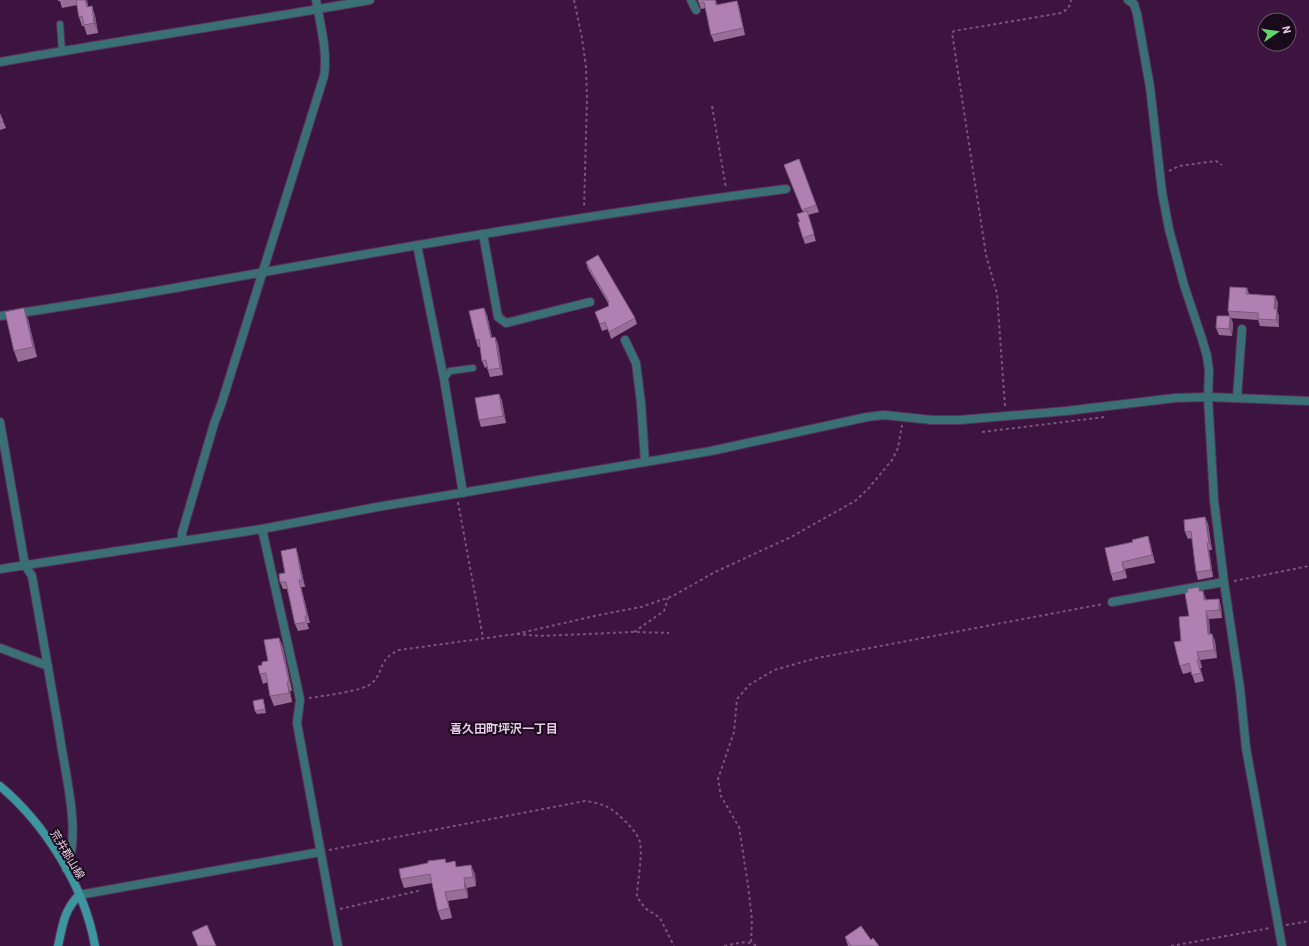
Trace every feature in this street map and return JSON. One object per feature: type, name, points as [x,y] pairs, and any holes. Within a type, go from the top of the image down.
[{"type":"main road","name":"荒井郡山線","points":[[0,786],[16,800],[36,822],[66,869],[80,895],[89,920],[95,946]]},
{"type":"main road","points":[[58,946],[66,915],[70,906],[80,895]]},
{"type":"street","points":[[182,541],[182,533],[194,491],[324,76],[325,60],[316,0]]},
{"type":"street","points":[[0,62],[318,10],[370,0]]},
{"type":"street","points":[[691,0],[696,10]]},
{"type":"street","points":[[1128,0],[1134,4],[1137,14],[1150,87],[1160,174],[1169,229],[1184,285],[1207,356],[1209,371],[1208,397],[1214,500],[1224,582],[1240,688],[1246,748],[1282,946]]},
{"type":"street","points":[[0,316],[197,284],[483,234],[727,196],[786,189]]},
{"type":"street","points":[[483,234],[498,317],[506,324],[590,302]]},
{"type":"street","points":[[417,245],[444,379],[460,494]]},
{"type":"street","points":[[1237,398],[1242,329]]},
{"type":"street","points":[[625,340],[636,363],[641,403],[645,462]]},
{"type":"street","points":[[0,569],[262,529],[377,507],[711,451],[866,417],[884,416],[932,420],[1006,416],[1066,411],[1175,398],[1208,397],[1309,401]]},
{"type":"street","points":[[0,422],[25,565],[32,576],[72,816],[71,856],[66,869]]},
{"type":"street","points":[[262,529],[300,700],[297,723],[338,946]]},
{"type":"street","points":[[1112,602],[1224,582]]},
{"type":"street","points":[[0,648],[48,666]]},
{"type":"street","points":[[80,895],[320,852]]},
{"type":"lane","points":[[60,24],[62,51]]},
{"type":"lane","points":[[444,379],[450,371],[473,368]]},
{"type":"path","points":[[574,0],[586,67],[587,99],[583,218]]},
{"type":"path","points":[[1006,416],[997,294],[986,255],[952,33],[954,31],[1061,13],[1070,7],[1071,0]]},
{"type":"path","points":[[712,106],[727,196]]},
{"type":"path","points":[[1160,174],[1179,166],[1216,161],[1222,165]]},
{"type":"path","points":[[982,432],[1097,419],[1110,416]]},
{"type":"path","points":[[300,700],[354,690],[371,685],[386,658],[390,654],[399,650],[516,634],[641,607],[668,598],[713,573],[791,537],[854,501],[868,489],[892,460],[898,448],[901,436],[902,426],[900,418]]},
{"type":"path","points":[[460,494],[483,638]]},
{"type":"path","points":[[1224,582],[1309,566]]},
{"type":"path","points":[[633,632],[664,611],[668,598]]},
{"type":"path","points":[[751,942],[752,920],[739,827],[721,796],[718,779],[734,732],[738,699],[749,684],[774,670],[817,658],[1112,602]]},
{"type":"path","points":[[516,634],[540,636],[633,632],[669,633]]},
{"type":"path","points":[[320,852],[585,801],[601,803],[612,809],[630,826],[639,839],[641,855],[637,897],[645,908],[660,918],[674,946]]},
{"type":"path","points":[[331,911],[422,890]]},
{"type":"path","points":[[1171,946],[1309,921]]},
{"type":"path","points":[[724,946],[745,942],[751,942],[757,946]]},
{"type":"building","points":[[76,0],[85,0],[87,7],[92,6],[94,23],[84,25],[82,16],[79,17]]},
{"type":"building","points":[[698,0],[715,0],[716,5],[737,1],[743,28],[711,35],[704,2],[699,3]]},
{"type":"building","points":[[0,114],[3,121],[0,122]]},
{"type":"building","points":[[799,159],[816,205],[802,210],[784,165]]},
{"type":"building","points":[[807,211],[814,234],[803,238],[797,214]]},
{"type":"building","points":[[598,255],[635,318],[609,332],[605,322],[600,324],[595,312],[609,306],[609,302],[586,262]]},
{"type":"building","points":[[1230,287],[1247,288],[1246,294],[1275,296],[1274,309],[1277,309],[1276,320],[1258,319],[1258,313],[1228,311]]},
{"type":"building","points":[[24,308],[33,347],[14,351],[5,312]]},
{"type":"building","points":[[484,308],[491,338],[495,337],[500,368],[488,370],[486,360],[482,361],[479,339],[476,340],[469,311]]},
{"type":"building","points":[[1217,316],[1230,316],[1229,329],[1216,328]]},
{"type":"building","points":[[499,394],[503,416],[479,420],[475,398]]},
{"type":"building","points":[[1205,517],[1211,570],[1196,572],[1191,531],[1185,532],[1184,520]]},
{"type":"building","points":[[1148,536],[1152,555],[1122,562],[1124,571],[1111,574],[1105,548],[1133,542],[1132,540]]},
{"type":"building","points":[[296,548],[302,580],[299,580],[307,616],[305,616],[306,622],[295,624],[286,582],[280,582],[279,574],[285,573],[281,551]]},
{"type":"building","points":[[1199,587],[1199,591],[1203,591],[1204,600],[1219,599],[1219,610],[1206,611],[1208,634],[1212,634],[1214,650],[1197,652],[1199,660],[1197,660],[1201,673],[1192,675],[1189,663],[1180,666],[1174,642],[1181,641],[1179,617],[1189,616],[1185,593],[1188,592],[1187,589]]},
{"type":"building","points":[[279,638],[289,681],[287,682],[289,693],[270,696],[266,673],[260,674],[258,666],[262,665],[262,662],[268,661],[264,640]]},
{"type":"building","points":[[263,699],[265,709],[255,711],[253,701]]},
{"type":"building","points":[[445,859],[446,863],[455,861],[456,867],[471,865],[473,877],[464,878],[465,889],[445,892],[449,908],[438,911],[430,874],[401,879],[399,869],[428,863],[428,861]]},
{"type":"building","points":[[207,925],[216,946],[198,946],[192,932]]},
{"type":"building","points":[[861,926],[871,940],[873,938],[879,946],[851,946],[845,937]]},
{"type":"district","name":"喜久田町坪沢一丁目","points":[[504,728]]}]
